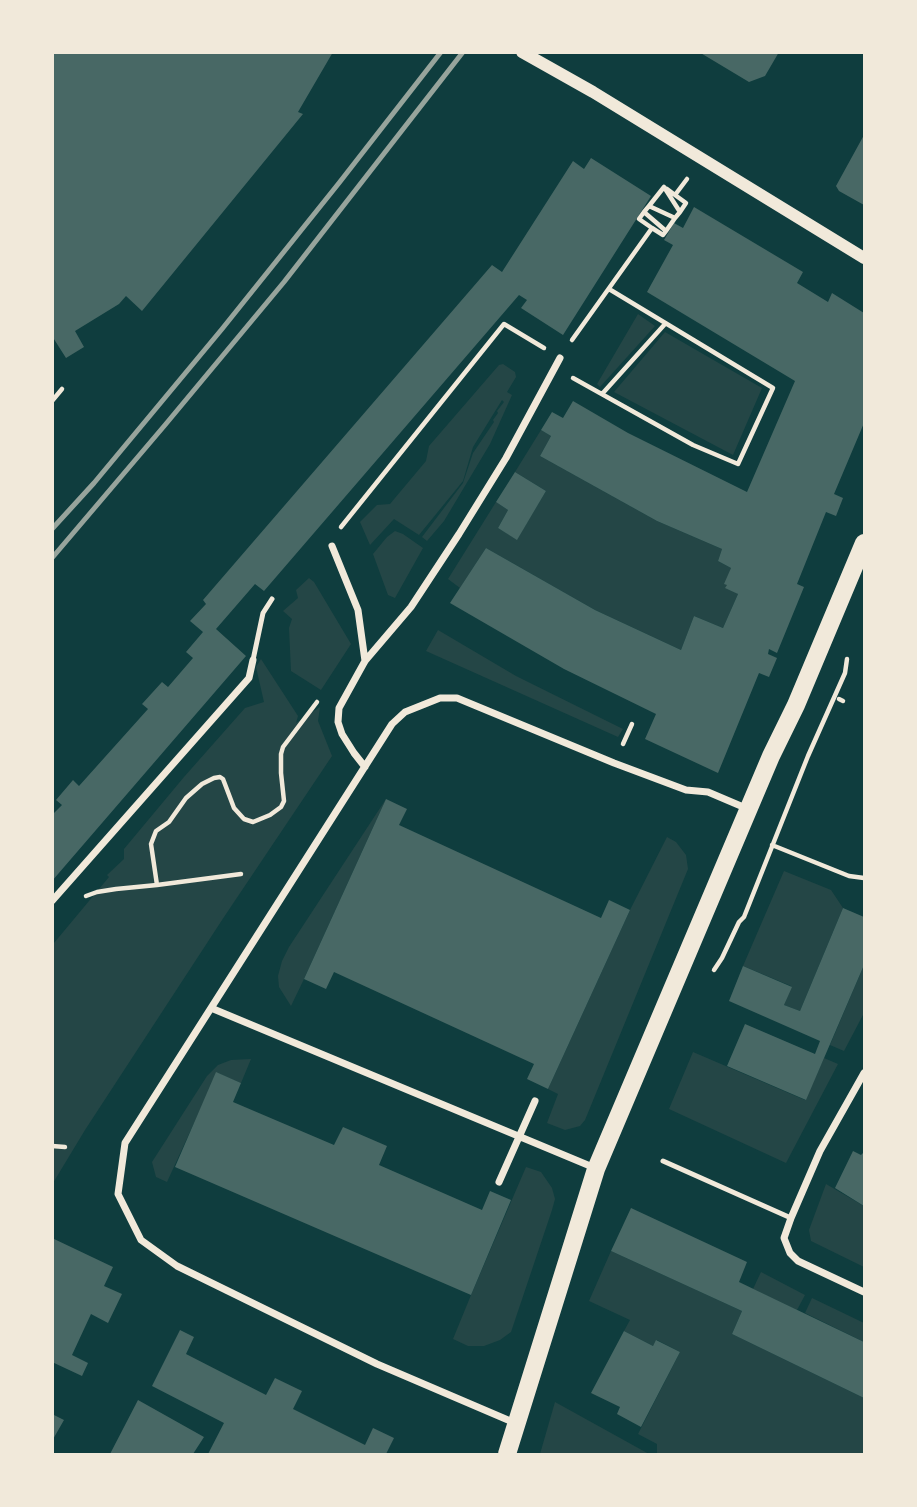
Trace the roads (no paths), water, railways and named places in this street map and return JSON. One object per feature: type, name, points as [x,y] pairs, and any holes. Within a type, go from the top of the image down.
[{"type":"main road","points":[[507,1454],[596,1169],[864,544]]},
{"type":"street","points":[[522,52],[593,92],[864,258]]},
{"type":"street","points":[[365,767],[342,734],[338,722],[339,708],[365,661],[411,607],[459,534],[506,458],[560,358]]},
{"type":"street","points":[[332,546],[358,610],[365,661]]},
{"type":"street","points":[[52,901],[249,678],[253,660]]},
{"type":"street","points":[[516,1423],[365,1358],[177,1266],[141,1240],[118,1194],[125,1143],[392,724],[405,712],[440,698],[457,698],[614,764],[686,790],[708,792],[748,810]]},
{"type":"street","points":[[211,1008],[596,1169]]},
{"type":"street","points":[[864,1073],[820,1151],[784,1238],[790,1254],[798,1261],[864,1292]]},
{"type":"street","points":[[499,1182],[535,1101]]},
{"type":"lane","points":[[253,660],[263,612],[272,600]]},
{"type":"lane","points":[[663,1161],[791,1218]]},
{"type":"railway","points":[[52,529],[94,483],[222,329],[441,52]]},
{"type":"railway","points":[[52,558],[284,282],[463,52]]}]
